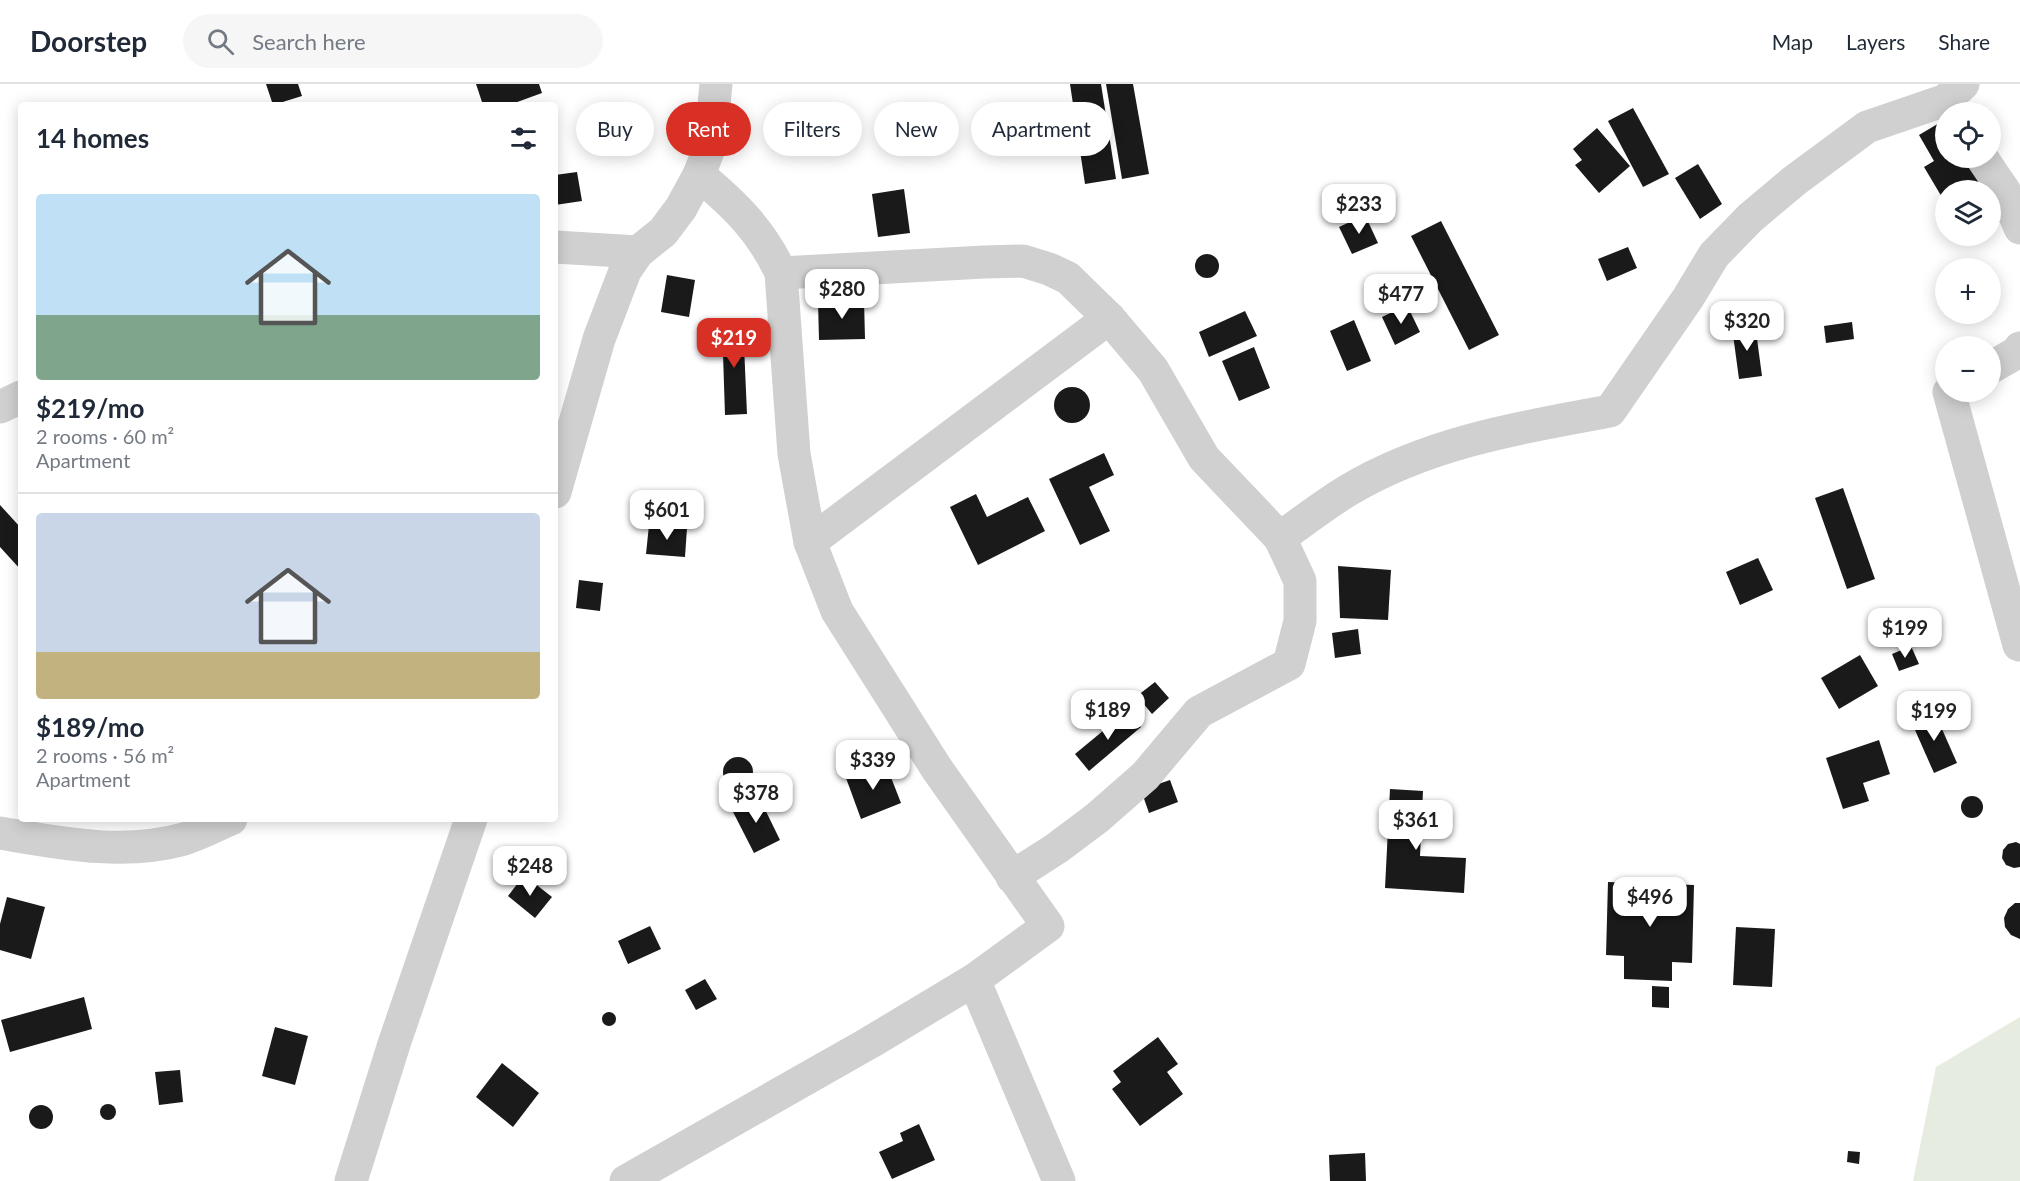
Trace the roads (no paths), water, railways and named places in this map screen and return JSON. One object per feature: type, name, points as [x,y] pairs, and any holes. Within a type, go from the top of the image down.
[{"type":"street","points":[[558,481],[584,389],[625,271],[638,252],[663,232],[681,208],[699,175],[710,147],[716,84]]},
{"type":"street","points":[[1280,538],[1347,491],[1381,473],[1428,453],[1523,427],[1610,411],[1688,298],[1714,255],[1750,218],[1794,181],[1867,127],[1954,99]]},
{"type":"street","points":[[1989,168],[2005,192],[2020,228]]},
{"type":"street","points":[[626,1181],[869,1043],[974,980],[1048,926],[937,769],[837,611],[810,542],[794,454],[781,273],[771,250],[735,205],[699,175]]},
{"type":"street","points":[[558,247],[638,252]]},
{"type":"street","points":[[781,273],[1023,261],[1068,278],[1109,318],[1153,370],[1204,458],[1280,538],[1300,580],[1300,621],[1289,664],[1199,712],[1145,776],[1097,818],[1057,848],[1012,877]]},
{"type":"street","points":[[810,542],[1109,318]]},
{"type":"street","points":[[2001,362],[2020,348]]},
{"type":"street","points":[[0,407],[18,398]]},
{"type":"street","points":[[1952,402],[2019,645]]},
{"type":"street","points":[[0,833],[75,845],[121,848],[184,839],[224,822]]},
{"type":"street","points":[[351,1181],[394,1044],[470,822]]},
{"type":"street","points":[[974,980],[1059,1181]]}]
